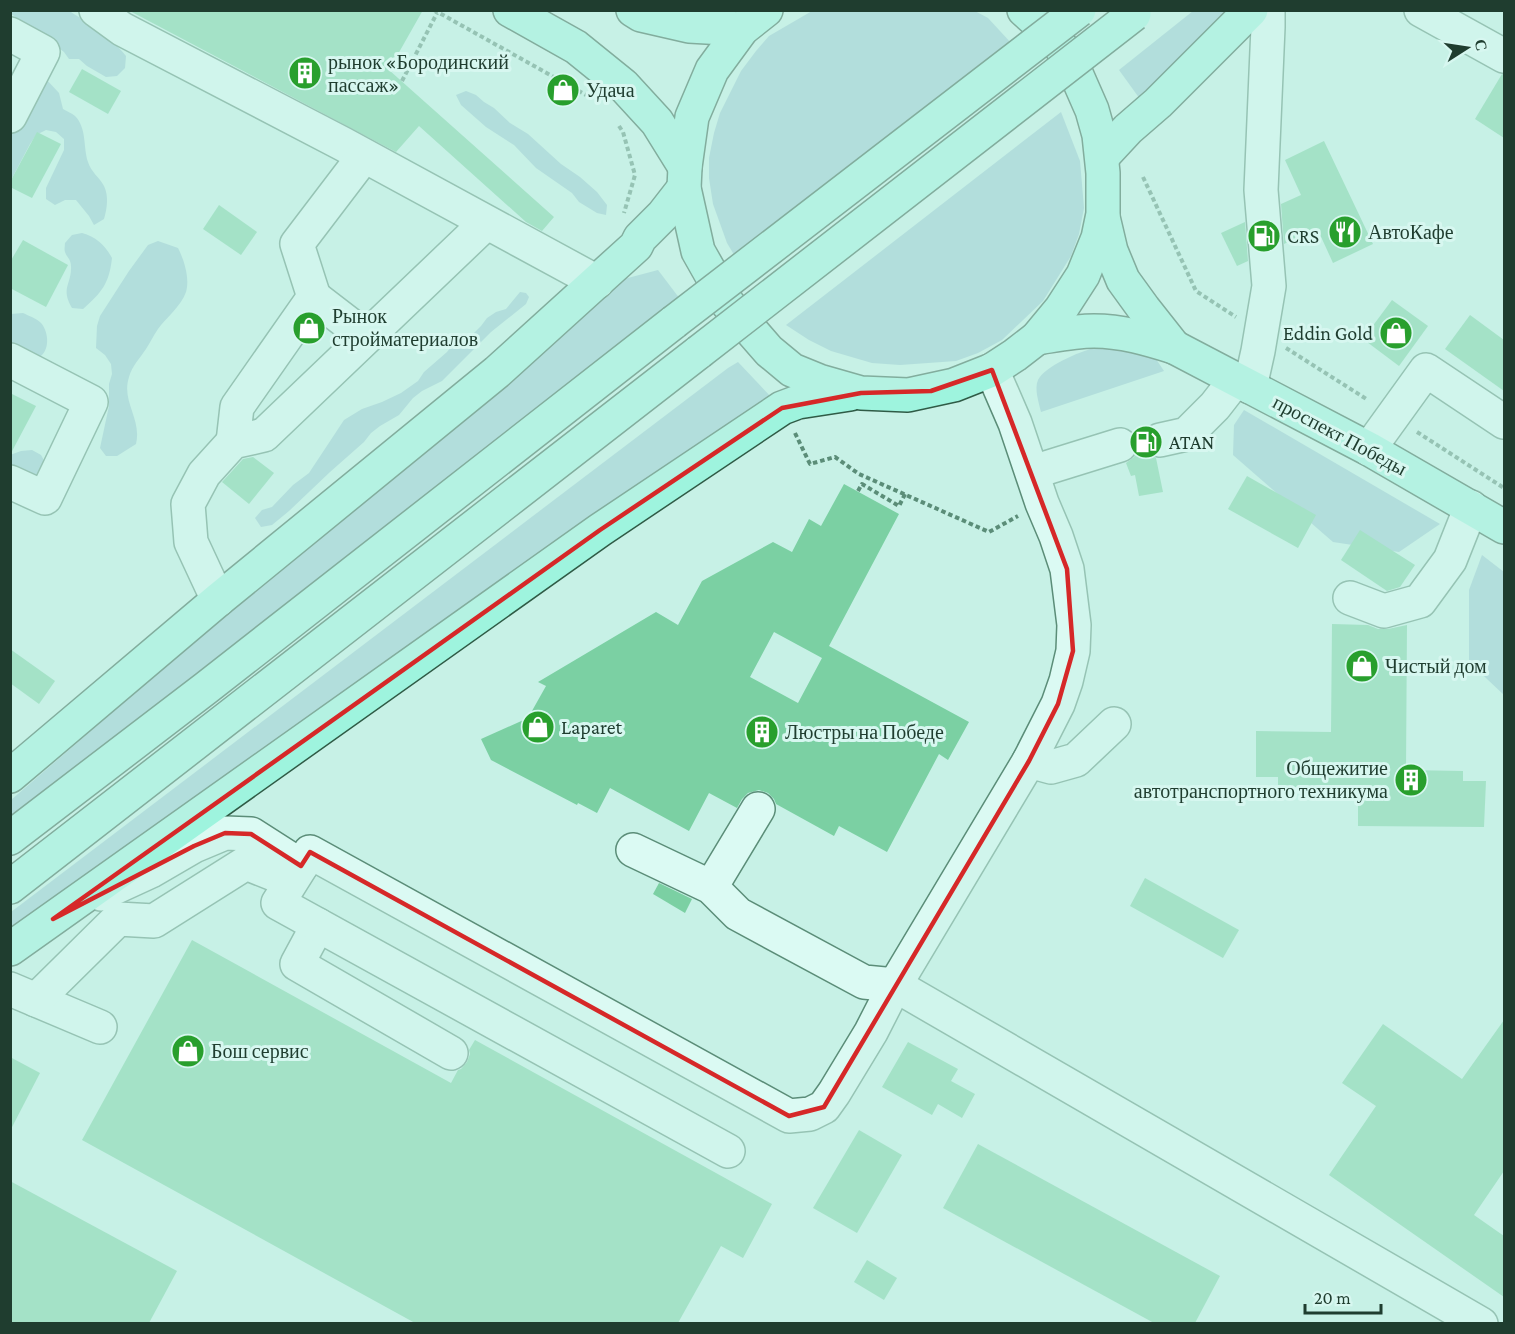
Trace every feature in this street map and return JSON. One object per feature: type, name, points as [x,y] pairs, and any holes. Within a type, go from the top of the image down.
[{"type":"main road","points":[[510,10],[576,47],[623,85],[657,122],[684,177],[698,251],[728,304],[769,351],[792,370],[819,381],[861,393]]},
{"type":"main road","points":[[633,10],[641,15],[689,26],[754,20]]},
{"type":"main road","points":[[10,949],[600,530],[782,408],[811,400],[861,393],[908,395],[954,385],[992,370],[1037,338],[1061,309],[1083,275],[1098,238],[1103,214],[1102,157],[1092,110],[1074,69],[1061,47],[1024,10]]},
{"type":"main road","points":[[10,838],[1079,10]]},
{"type":"main road","points":[[10,887],[1136,12]]},
{"type":"main road","points":[[1102,157],[1128,129],[1158,103],[1267,15]]},
{"type":"main road","points":[[10,776],[218,600],[497,372],[636,246],[640,238],[663,215],[684,177],[692,117],[712,70],[754,20]]},
{"type":"main road","name":"проспект Победы","points":[[1103,214],[1111,251],[1123,280],[1174,347]]},
{"type":"main road","name":"проспект Победы","points":[[1037,338],[1069,332],[1096,331],[1146,338],[1174,347],[1369,449],[1504,526]]},
{"type":"street","points":[[96,10],[122,29],[597,282]]},
{"type":"street","points":[[1420,10],[1504,56]]},
{"type":"street","points":[[1160,440],[1186,434],[1243,383],[1258,351],[1269,286],[1261,190],[1267,15]]},
{"type":"street","points":[[10,34],[43,52],[10,116]]},
{"type":"street","points":[[364,156],[297,244],[314,297],[366,338]]},
{"type":"street","points":[[218,600],[191,542],[188,504],[204,474],[233,442],[264,435],[486,223]]},
{"type":"street","points":[[233,442],[237,407],[314,297]]},
{"type":"street","points":[[10,360],[91,402],[45,498],[10,482]]},
{"type":"street","points":[[728,1151],[278,903],[310,852],[789,1116],[810,1114],[824,1107],[872,1032],[895,985],[1029,761],[1058,704],[1073,651],[1074,625],[1067,568],[1015,423],[992,370]]},
{"type":"street","points":[[1369,449],[1426,370],[1504,422]]},
{"type":"street","points":[[1033,472],[1120,445]]},
{"type":"street","points":[[1350,598],[1384,611],[1420,601],[1450,561],[1471,507]]},
{"type":"street","points":[[1029,761],[1051,767],[1076,760],[1114,724]]},
{"type":"street","points":[[711,887],[758,809]]},
{"type":"street","points":[[53,919],[151,871],[194,846],[225,833],[251,834],[296,873]]},
{"type":"street","points":[[633,850],[711,887],[738,914],[864,982],[895,985],[1481,1323]]},
{"type":"street","points":[[100,1027],[23,994],[118,919],[154,921],[246,863],[296,873]]},
{"type":"street","points":[[318,925],[297,964],[451,1053]]},
{"type":"path","points":[[402,81],[436,12],[589,97]]},
{"type":"path","points":[[617,123],[635,175],[623,214]]},
{"type":"path","points":[[1143,177],[1196,291],[1504,488]]},
{"type":"path","points":[[793,428],[810,464],[835,457],[859,474],[989,532],[1042,503]]},
{"type":"path","points":[[858,491],[862,484],[899,506],[905,495]]},
{"type":"highlighted area","points":[[992,370],[1067,569],[1073,651],[1058,704],[1029,761],[824,1107],[789,1116],[310,852],[301,866],[251,834],[225,833],[194,846],[53,919],[600,530],[782,408],[861,393],[931,391]]},
{"type":"shaded area","points":[[973,10],[988,18],[1012,44],[736,258],[727,243],[713,204],[709,158],[720,113],[741,71],[769,36],[812,11]]},
{"type":"shaded area","points":[[10,11],[70,11],[108,37],[118,47],[126,56],[125,68],[117,76],[106,77],[79,59],[69,59],[48,37],[11,14]]},
{"type":"shaded area","points":[[1193,11],[1241,11],[1140,99],[1119,70]]},
{"type":"shaded area","points":[[44,77],[59,93],[63,109],[79,121],[89,166],[106,190],[107,202],[104,219],[94,225],[76,200],[65,200],[55,205],[46,199],[46,188],[64,150],[64,139],[56,132],[46,130],[36,135],[11,180],[11,119]]},
{"type":"shaded area","points":[[466,91],[476,95],[510,123],[528,134],[597,192],[607,205],[606,215],[597,213],[579,202],[572,193],[536,168],[514,145],[486,127],[461,105],[456,95]]},
{"type":"shaded area","points":[[1061,112],[1080,161],[1084,208],[1079,234],[1071,256],[1043,301],[1002,340],[978,353],[956,361],[900,365],[872,363],[831,351],[786,325]]},
{"type":"shaded area","points":[[82,233],[100,242],[112,258],[104,287],[83,309],[72,308],[67,296],[71,264],[65,249],[65,243],[72,235]]},
{"type":"shaded area","points":[[158,241],[178,248],[186,269],[186,292],[156,332],[129,377],[127,386],[136,426],[136,444],[117,456],[106,456],[100,448],[109,406],[109,384],[112,374],[111,364],[96,348],[97,326],[100,316],[129,271],[148,245]]},
{"type":"shaded area","points":[[658,270],[680,299],[11,824],[11,800],[609,283]]},
{"type":"shaded area","points":[[520,292],[526,293],[529,297],[526,304],[491,332],[442,381],[422,391],[399,415],[371,433],[364,442],[272,525],[261,527],[255,518],[262,510],[272,507],[293,485],[309,473],[344,420],[362,409],[401,393],[418,381],[424,372],[454,343],[473,334],[487,318],[496,312],[506,309]]},
{"type":"shaded area","points":[[23,313],[41,323],[47,335],[45,352],[33,361],[11,352],[11,314]]},
{"type":"shaded area","points":[[1126,343],[1150,350],[1164,371],[1041,412],[1036,388],[1038,380],[1048,370],[1063,360],[1088,350]]},
{"type":"shaded area","points":[[738,362],[772,398],[11,929],[11,912]]},
{"type":"shaded area","points":[[1244,410],[1440,524],[1399,552],[1333,542],[1233,455],[1234,425]]},
{"type":"shaded area","points":[[32,450],[41,455],[46,464],[39,475],[23,481],[11,481],[10,455]]},
{"type":"shaded area","points":[[1482,555],[1504,572],[1504,695],[1469,662],[1469,590]]},
{"type":"building","name":"рынок «Бородинский пассаж»","points":[[128,10],[423,10],[389,70],[554,217],[542,231],[526,222],[419,126],[396,152]]},
{"type":"building","points":[[82,69],[121,91],[108,114],[69,92]]},
{"type":"building","points":[[1502,74],[1504,75],[1504,138],[1475,119]]},
{"type":"building","points":[[37,132],[61,144],[32,198],[10,187],[10,182]]},
{"type":"building","points":[[1324,141],[1373,244],[1333,263],[1317,228],[1284,244],[1281,204],[1301,195],[1285,160]]},
{"type":"building","points":[[219,205],[257,232],[241,255],[203,229]]},
{"type":"building","points":[[1245,222],[1248,261],[1237,266],[1221,233]]},
{"type":"building","points":[[23,240],[68,265],[46,307],[10,288],[10,262]]},
{"type":"building","name":"Eddin Gold","points":[[1392,300],[1428,326],[1399,366],[1363,339]]},
{"type":"building","points":[[1470,315],[1504,340],[1504,391],[1445,349]]},
{"type":"building","points":[[10,393],[36,406],[10,455]]},
{"type":"building","points":[[1144,432],[1142,445],[1147,453],[1156,458],[1163,492],[1139,496],[1135,475],[1131,476],[1126,463],[1134,457],[1138,450],[1138,440],[1134,433]]},
{"type":"building","points":[[253,457],[274,473],[249,504],[222,482],[243,459]]},
{"type":"building","points":[[1247,476],[1316,515],[1298,548],[1228,509]]},
{"type":"building","points":[[844,484],[899,514],[829,646],[969,722],[948,760],[939,754],[887,852],[839,826],[834,836],[776,804],[768,793],[759,790],[748,793],[737,808],[709,793],[689,831],[610,788],[597,813],[491,760],[481,739],[528,718],[546,686],[538,682],[656,612],[678,625],[702,581],[773,542],[792,552],[809,519],[821,526]],"holes":[[[774,632],[822,658],[798,703],[750,677]]]},
{"type":"building","points":[[1360,530],[1415,565],[1400,587],[1387,591],[1341,560]]},
{"type":"building","points":[[1332,624],[1368,625],[1378,629],[1407,625],[1406,770],[1463,771],[1463,781],[1486,781],[1484,827],[1358,826],[1358,788],[1278,787],[1278,777],[1256,777],[1256,731],[1331,732]]},
{"type":"building","points":[[10,649],[55,681],[39,704],[10,683]]},
{"type":"building","points":[[1145,878],[1239,930],[1223,958],[1130,906]]},
{"type":"building","points":[[659,883],[692,899],[685,913],[653,894]]},
{"type":"building","points":[[192,940],[451,1083],[458,1070],[467,1062],[469,1050],[475,1040],[772,1204],[743,1258],[721,1246],[678,1323],[415,1323],[82,1140]]},
{"type":"building","points":[[1504,1020],[1504,1171],[1474,1215],[1504,1236],[1504,1297],[1329,1175],[1376,1106],[1342,1083],[1383,1024],[1462,1079]]},
{"type":"building","points":[[908,1042],[958,1069],[951,1081],[975,1094],[962,1118],[938,1104],[932,1115],[882,1087]]},
{"type":"building","points":[[10,1057],[40,1073],[10,1131]]},
{"type":"building","points":[[859,1130],[902,1155],[857,1233],[813,1208]]},
{"type":"building","points":[[978,1144],[1220,1276],[1195,1323],[1154,1323],[943,1208]]},
{"type":"building","points":[[10,1181],[177,1271],[149,1323],[10,1323]]},
{"type":"building","points":[[867,1260],[897,1278],[884,1300],[854,1282]]},
{"type":"place","name":"рынок «Бородинский пассаж»","points":[[305,73]]},
{"type":"place","name":"Удача","points":[[563,90]]},
{"type":"place","name":"АвтоКафе","points":[[1345,232]]},
{"type":"place","name":"CRS","points":[[1264,236]]},
{"type":"place","name":"Рынок стройматериалов","points":[[309,328]]},
{"type":"place","name":"Eddin Gold","points":[[1396,333]]},
{"type":"place","name":"ATAN","points":[[1146,442]]},
{"type":"place","name":"Чистый дом","points":[[1362,666]]},
{"type":"place","name":"Laparet","points":[[538,727]]},
{"type":"place","name":"Люстры на Победе","points":[[762,732]]},
{"type":"place","name":"Общежитие автотранспортного техникума","points":[[1411,780]]},
{"type":"place","name":"Бош сервис","points":[[188,1051]]}]
